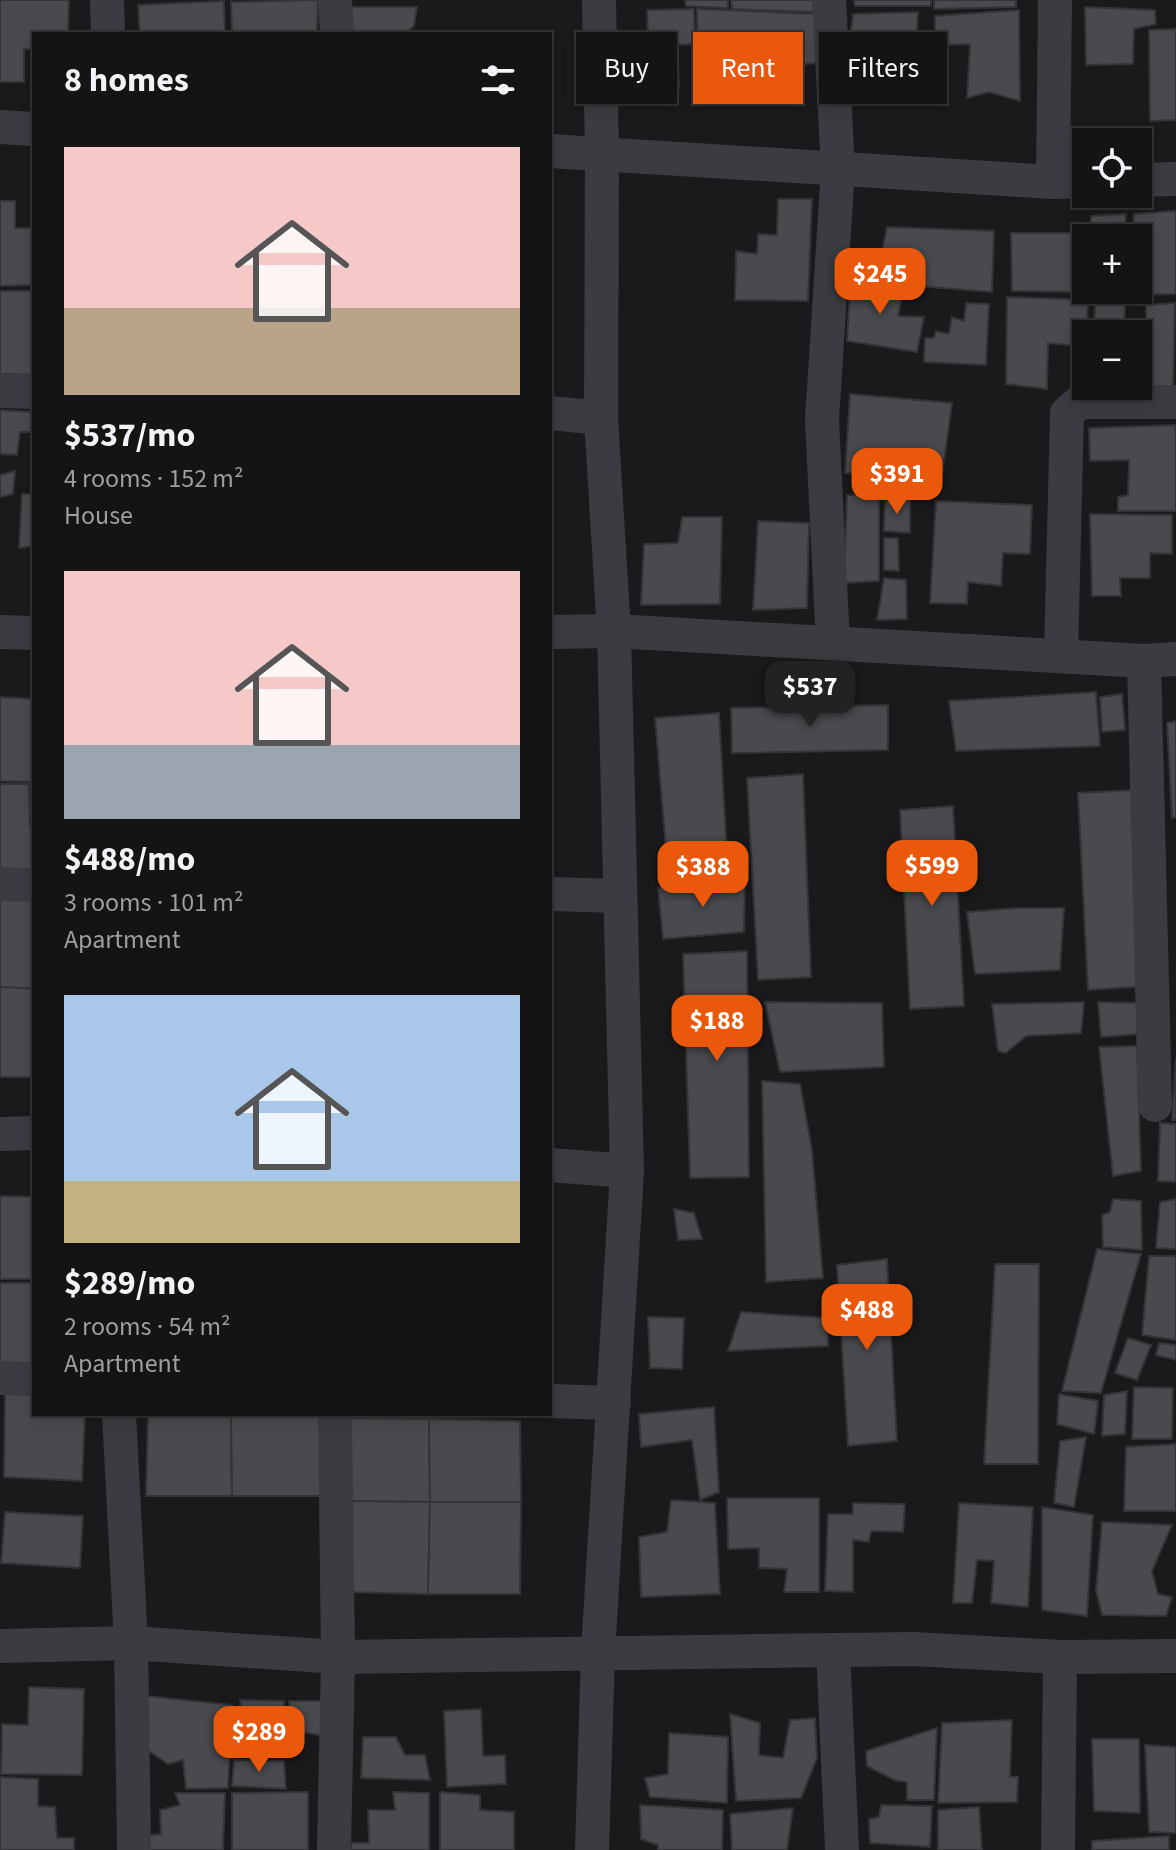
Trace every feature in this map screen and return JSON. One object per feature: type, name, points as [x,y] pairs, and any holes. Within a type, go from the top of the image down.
[{"type":"street","points":[[107,0],[108,32]]},
{"type":"street","points":[[335,0],[337,32]]},
{"type":"street","points":[[592,1850],[598,1653],[627,1171],[614,631],[601,418],[599,0]]},
{"type":"street","points":[[829,0],[838,169],[822,420],[833,643]]},
{"type":"street","points":[[552,151],[1069,182],[1055,0]]},
{"type":"street","points":[[0,127],[32,129]]},
{"type":"street","points":[[1152,180],[1176,179]]},
{"type":"street","points":[[0,391],[32,392]]},
{"type":"street","points":[[1061,655],[1067,413],[1080,402],[1176,402]]},
{"type":"street","points":[[552,413],[601,418]]},
{"type":"street","points":[[552,632],[614,631],[1160,660],[1155,1105]]},
{"type":"street","points":[[0,632],[32,633]]},
{"type":"street","points":[[0,884],[32,885]]},
{"type":"street","points":[[552,894],[620,896]]},
{"type":"street","points":[[0,1134],[32,1133]]},
{"type":"street","points":[[552,1165],[627,1171]]},
{"type":"street","points":[[0,1378],[32,1379]]},
{"type":"street","points":[[552,1401],[614,1403]]},
{"type":"street","points":[[119,1416],[131,1643],[134,1850]]},
{"type":"street","points":[[334,1850],[338,1657],[335,1416]]},
{"type":"street","points":[[0,1646],[131,1643],[338,1657],[913,1649],[1060,1657],[1176,1656]]},
{"type":"street","points":[[833,1650],[842,1850]]},
{"type":"street","points":[[1058,1850],[1060,1657]]},
{"type":"building","points":[[0,0],[69,0],[68,32],[32,32],[32,49],[24,49],[24,82],[0,82]]},
{"type":"building","points":[[318,0],[317,32],[232,32],[231,2]]},
{"type":"building","points":[[685,0],[728,0],[728,8],[686,6]]},
{"type":"building","points":[[731,0],[814,0],[814,12],[732,9]]},
{"type":"building","points":[[854,0],[931,0],[931,6],[855,6]]},
{"type":"building","points":[[934,0],[1016,0],[1016,7],[934,9]]},
{"type":"building","points":[[224,1],[225,32],[140,32],[138,5]]},
{"type":"building","points":[[351,7],[417,7],[414,26],[407,32],[350,32]]},
{"type":"building","points":[[1085,7],[1155,10],[1156,24],[1134,29],[1133,64],[1086,65]]},
{"type":"building","points":[[694,9],[693,44],[677,45],[677,32],[648,32],[647,10]]},
{"type":"building","points":[[697,9],[815,14],[816,63],[803,64],[803,32],[697,32]]},
{"type":"building","points":[[1019,10],[1020,101],[989,92],[967,98],[970,44],[947,45],[947,32],[935,32],[935,16]]},
{"type":"building","points":[[918,12],[917,32],[851,32],[853,14]]},
{"type":"building","points":[[1176,29],[1176,120],[1150,121],[1149,30]]},
{"type":"building","points":[[677,45],[679,88],[677,88]]},
{"type":"building","points":[[778,199],[812,199],[808,301],[735,300],[736,251],[757,254],[758,234],[777,235]]},
{"type":"building","points":[[0,201],[15,201],[15,228],[32,228],[32,285],[0,286]]},
{"type":"building","points":[[1176,211],[1176,294],[1152,295],[1152,224],[1134,224],[1134,214]]},
{"type":"building","points":[[1126,214],[1126,224],[1091,224],[1091,216]]},
{"type":"building","points":[[887,227],[994,231],[992,292],[891,284],[891,274],[878,272]]},
{"type":"building","points":[[1011,233],[1072,233],[1072,292],[1012,291]]},
{"type":"building","points":[[851,274],[886,278],[886,290],[903,293],[898,316],[924,317],[917,352],[847,341]]},
{"type":"building","points":[[0,291],[32,291],[32,375],[0,374]]},
{"type":"building","points":[[1007,297],[1072,299],[1072,304],[1088,304],[1087,320],[1072,320],[1072,346],[1048,343],[1047,389],[1006,384]]},
{"type":"building","points":[[966,303],[989,304],[986,365],[924,362],[925,338],[934,338],[936,331],[949,334],[952,317],[964,321]]},
{"type":"building","points":[[1175,303],[1173,393],[1152,394],[1152,320],[1146,320],[1146,305]]},
{"type":"building","points":[[1095,304],[1125,305],[1124,320],[1094,320]]},
{"type":"building","points":[[850,394],[952,403],[942,476],[845,473]]},
{"type":"building","points":[[0,410],[32,412],[32,432],[20,432],[17,455],[0,454]]},
{"type":"building","points":[[1176,425],[1176,511],[1118,511],[1118,497],[1128,495],[1129,460],[1090,461],[1089,428]]},
{"type":"building","points":[[15,471],[13,494],[0,497],[0,475]]},
{"type":"building","points":[[22,494],[32,494],[32,546],[19,548]]},
{"type":"building","points":[[847,495],[879,495],[879,581],[844,583]]},
{"type":"building","points":[[910,499],[910,533],[884,531],[885,500]]},
{"type":"building","points":[[936,501],[1032,505],[1030,554],[1003,553],[1001,586],[968,582],[967,604],[930,603]]},
{"type":"building","points":[[1090,514],[1172,515],[1172,554],[1150,553],[1150,578],[1120,578],[1121,596],[1092,596]]},
{"type":"building","points":[[682,517],[722,517],[720,604],[641,605],[644,544],[678,543]]},
{"type":"building","points":[[758,521],[809,523],[807,608],[753,610]]},
{"type":"building","points":[[884,538],[898,538],[899,571],[884,570]]},
{"type":"building","points":[[884,578],[906,580],[907,619],[877,620]]},
{"type":"building","points":[[1096,692],[1100,746],[956,751],[949,701]]},
{"type":"building","points":[[1122,694],[1125,730],[1102,732],[1100,697]]},
{"type":"building","points":[[0,697],[32,699],[32,782],[0,781]]},
{"type":"building","points":[[888,705],[888,750],[732,753],[731,708]]},
{"type":"building","points":[[719,713],[728,872],[668,874],[655,718]]},
{"type":"building","points":[[1176,721],[1176,817],[1172,818],[1167,723]]},
{"type":"building","points":[[803,774],[811,977],[758,980],[747,778]]},
{"type":"building","points":[[0,784],[29,784],[32,873],[0,870]]},
{"type":"building","points":[[1137,790],[1147,986],[1088,990],[1078,793]]},
{"type":"building","points":[[953,806],[964,1006],[910,1009],[900,810]]},
{"type":"building","points":[[745,877],[744,932],[663,939],[658,888]]},
{"type":"building","points":[[0,895],[32,897],[32,989],[0,987]]},
{"type":"building","points":[[1064,908],[1060,970],[975,974],[967,912]]},
{"type":"building","points":[[747,951],[749,1177],[690,1178],[683,954]]},
{"type":"building","points":[[0,987],[32,989],[32,1077],[0,1077]]},
{"type":"building","points":[[765,1002],[882,1003],[884,1067],[780,1072]]},
{"type":"building","points":[[1084,1002],[1081,1033],[1026,1036],[1006,1053],[998,1051],[992,1004]]},
{"type":"building","points":[[1098,1002],[1138,1003],[1139,1034],[1101,1037]]},
{"type":"building","points":[[1137,1046],[1141,1171],[1113,1176],[1099,1047]]},
{"type":"building","points":[[1176,1058],[1176,1120],[1172,1120]]},
{"type":"building","points":[[762,1081],[800,1084],[812,1150],[823,1278],[766,1282]]},
{"type":"building","points":[[1160,1123],[1176,1124],[1176,1182],[1158,1181]]},
{"type":"building","points":[[0,1196],[32,1197],[32,1279],[0,1279]]},
{"type":"building","points":[[1113,1199],[1141,1201],[1142,1250],[1103,1247],[1102,1215],[1110,1212]]},
{"type":"building","points":[[1176,1199],[1176,1249],[1156,1248],[1160,1202]]},
{"type":"building","points":[[674,1209],[694,1213],[702,1239],[678,1240]]},
{"type":"building","points":[[1097,1249],[1141,1254],[1101,1393],[1062,1391]]},
{"type":"building","points":[[1149,1256],[1176,1256],[1176,1340],[1142,1335]]},
{"type":"building","points":[[887,1259],[897,1441],[848,1446],[837,1265]]},
{"type":"building","points":[[995,1264],[1039,1264],[1038,1464],[984,1464]]},
{"type":"building","points":[[0,1283],[32,1283],[32,1363],[0,1364]]},
{"type":"building","points":[[741,1312],[828,1318],[828,1346],[728,1351]]},
{"type":"building","points":[[648,1317],[684,1318],[682,1369],[650,1368]]},
{"type":"building","points":[[1128,1338],[1151,1345],[1137,1380],[1115,1373]]},
{"type":"building","points":[[1159,1343],[1176,1345],[1176,1360],[1156,1355]]},
{"type":"building","points":[[1134,1387],[1173,1388],[1172,1439],[1132,1439]]},
{"type":"building","points":[[1127,1391],[1125,1434],[1102,1436],[1104,1395]]},
{"type":"building","points":[[5,1393],[32,1393],[32,1416],[85,1416],[82,1481],[4,1477]]},
{"type":"building","points":[[1059,1394],[1098,1401],[1094,1434],[1057,1424]]},
{"type":"building","points":[[714,1407],[719,1492],[700,1500],[692,1440],[641,1447],[639,1414]]},
{"type":"building","points":[[148,1416],[231,1416],[232,1496],[146,1496]]},
{"type":"building","points":[[231,1416],[323,1416],[323,1496],[232,1496]]},
{"type":"building","points":[[346,1418],[429,1419],[430,1502],[344,1501]]},
{"type":"building","points":[[429,1419],[520,1421],[521,1502],[430,1502]]},
{"type":"building","points":[[1086,1437],[1074,1507],[1054,1503],[1060,1441]]},
{"type":"building","points":[[1176,1444],[1176,1511],[1124,1511],[1126,1447]]},
{"type":"building","points":[[727,1498],[819,1498],[819,1592],[784,1592],[787,1569],[759,1568],[759,1548],[728,1549]]},
{"type":"building","points":[[671,1500],[715,1503],[720,1594],[641,1597],[639,1537],[667,1532]]},
{"type":"building","points":[[344,1501],[430,1502],[428,1594],[343,1592]]},
{"type":"building","points":[[430,1502],[521,1502],[520,1594],[428,1594]]},
{"type":"building","points":[[853,1503],[905,1504],[903,1532],[871,1531],[869,1542],[853,1540],[853,1592],[825,1591],[828,1514],[853,1514]]},
{"type":"building","points":[[959,1503],[1033,1507],[1028,1607],[991,1603],[994,1561],[977,1560],[972,1603],[953,1603]]},
{"type":"building","points":[[1042,1507],[1093,1515],[1087,1616],[1042,1610]]},
{"type":"building","points":[[5,1512],[83,1516],[80,1568],[1,1563]]},
{"type":"building","points":[[1102,1522],[1172,1525],[1152,1571],[1158,1594],[1172,1597],[1166,1616],[1102,1615],[1096,1591]]},
{"type":"building","points":[[29,1687],[84,1689],[82,1775],[1,1774],[2,1724],[28,1725]]},
{"type":"building","points":[[146,1696],[232,1705],[228,1788],[186,1789],[183,1760],[168,1764],[146,1749]]},
{"type":"building","points":[[240,1700],[284,1701],[285,1727],[238,1725],[242,1714]]},
{"type":"building","points":[[289,1701],[324,1701],[322,1735],[291,1731]]},
{"type":"building","points":[[481,1709],[483,1756],[505,1755],[506,1784],[447,1787],[444,1711]]},
{"type":"building","points":[[730,1714],[760,1723],[759,1755],[783,1758],[790,1720],[815,1718],[817,1758],[801,1798],[736,1801]]},
{"type":"building","points":[[1012,1720],[1010,1777],[1018,1777],[1017,1802],[938,1803],[942,1723]]},
{"type":"building","points":[[937,1728],[934,1800],[907,1800],[907,1782],[894,1780],[867,1766],[866,1751]]},
{"type":"building","points":[[236,1731],[282,1732],[282,1756],[234,1756]]},
{"type":"building","points":[[669,1733],[728,1737],[727,1803],[650,1797],[645,1778],[668,1774]]},
{"type":"building","points":[[363,1737],[396,1737],[405,1755],[425,1755],[430,1780],[361,1778]]},
{"type":"building","points":[[1092,1739],[1139,1739],[1140,1813],[1094,1811]]},
{"type":"building","points":[[1145,1745],[1176,1747],[1176,1833],[1149,1832]]},
{"type":"building","points":[[234,1760],[284,1761],[286,1789],[232,1786]]},
{"type":"building","points":[[0,1777],[38,1779],[38,1806],[55,1807],[57,1838],[74,1838],[74,1850],[0,1850]]},
{"type":"building","points":[[308,1792],[308,1850],[232,1850],[232,1793]]},
{"type":"building","points":[[393,1792],[429,1793],[429,1850],[351,1850],[351,1843],[369,1843],[368,1810],[395,1810]]},
{"type":"building","points":[[440,1792],[480,1795],[480,1810],[514,1812],[514,1850],[440,1850]]},
{"type":"building","points":[[175,1793],[225,1793],[223,1850],[146,1850],[142,1836],[161,1834],[160,1810],[180,1805]]},
{"type":"building","points":[[640,1805],[723,1810],[722,1850],[658,1850],[658,1845],[641,1839]]},
{"type":"building","points":[[881,1805],[932,1806],[930,1847],[870,1843],[869,1819],[879,1817]]},
{"type":"building","points":[[979,1807],[982,1850],[938,1850],[938,1810]]},
{"type":"building","points":[[793,1808],[787,1850],[732,1850],[730,1814]]},
{"type":"building","points":[[1169,1836],[1169,1850],[1092,1850],[1092,1841]]}]
